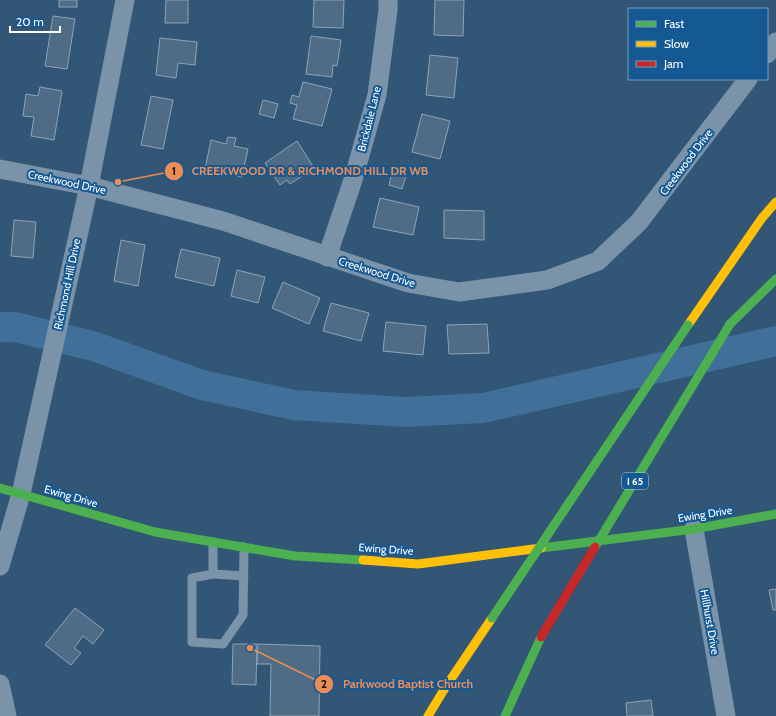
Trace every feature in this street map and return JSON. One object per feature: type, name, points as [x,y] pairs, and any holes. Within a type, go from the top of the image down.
[{"type":"main road","points":[[428,716],[445,688],[688,325],[762,218],[776,202]]},
{"type":"main road","name":"I 65","points":[[504,716],[541,638],[730,324],[776,279]]},
{"type":"main road","name":"Ewing Drive","points":[[0,488],[155,532],[295,556],[418,564],[694,529],[776,514]]},
{"type":"street","name":"Richmond Hill Drive","points":[[0,566],[21,494],[89,186],[125,0]]},
{"type":"street","name":"Brickdale Lane","points":[[327,257],[353,180],[377,95],[388,0]]},
{"type":"street","points":[[768,53],[776,42]]},
{"type":"street","name":"Creekwood Drive","points":[[0,169],[89,186],[223,221],[408,283],[459,292],[547,280],[598,261],[639,222],[747,80]]},
{"type":"street","name":"Hillhurst Drive","points":[[694,529],[726,716]]},
{"type":"street","points":[[0,684],[7,716]]},
{"type":"lane","points":[[213,542],[213,574]]},
{"type":"lane","points":[[244,547],[244,576],[243,615],[223,644],[192,642],[192,578],[213,574],[244,576]]},
{"type":"building","points":[[59,0],[77,0],[77,7],[59,7]]},
{"type":"building","points":[[166,0],[188,0],[188,23],[165,23]]},
{"type":"building","points":[[314,0],[344,0],[343,28],[313,27]]},
{"type":"building","points":[[435,0],[464,0],[463,36],[434,35]]},
{"type":"building","points":[[53,16],[75,19],[67,69],[45,66]]},
{"type":"building","points":[[311,36],[341,40],[337,66],[333,65],[332,77],[306,74]]},
{"type":"building","points":[[160,38],[197,42],[195,65],[178,63],[176,78],[156,75]]},
{"type":"building","points":[[430,55],[458,58],[454,98],[426,95]]},
{"type":"building","points":[[303,82],[332,89],[322,126],[293,119],[297,105],[290,103],[292,95],[299,97]]},
{"type":"building","points":[[40,87],[62,91],[54,140],[31,136],[34,117],[23,116],[26,94],[38,96]]},
{"type":"building","points":[[151,96],[173,100],[163,149],[141,145]]},
{"type":"building","points":[[263,100],[278,104],[274,118],[259,114]]},
{"type":"building","points":[[422,114],[450,121],[440,159],[412,152]]},
{"type":"building","points":[[228,137],[236,138],[234,146],[248,149],[242,177],[205,169],[211,140],[226,144]]},
{"type":"building","points":[[297,141],[314,168],[290,184],[287,180],[280,185],[265,163]]},
{"type":"building","points":[[392,172],[406,176],[402,189],[389,185]]},
{"type":"building","points":[[380,198],[419,207],[413,235],[373,227]]},
{"type":"building","points":[[444,210],[484,211],[484,240],[444,238]]},
{"type":"building","points":[[14,220],[36,222],[33,258],[11,256]]},
{"type":"building","points":[[121,240],[145,245],[138,286],[114,281]]},
{"type":"building","points":[[181,249],[220,258],[214,286],[175,277]]},
{"type":"building","points":[[237,270],[265,277],[258,303],[231,296]]},
{"type":"building","points":[[283,282],[320,298],[309,324],[272,308]]},
{"type":"building","points":[[331,303],[369,313],[361,341],[323,331]]},
{"type":"building","points":[[386,322],[426,326],[423,355],[383,351]]},
{"type":"building","points":[[487,324],[489,353],[449,354],[447,325]]},
{"type":"building","points":[[776,589],[776,610],[773,610],[769,590]]},
{"type":"building","points":[[75,608],[104,630],[93,644],[83,636],[74,648],[81,653],[71,665],[45,645]]},
{"type":"building","points":[[233,644],[257,644],[256,685],[232,684]]},
{"type":"building","points":[[258,644],[320,646],[319,716],[270,716],[271,664],[257,664]]},
{"type":"building","points":[[651,700],[653,716],[627,716],[626,703]]},
{"type":"waterway","points":[[0,327],[15,327],[93,346],[202,385],[294,405],[405,412],[483,408],[776,341]]},
{"type":"traffic: fast","points":[[730,324],[776,279]]},
{"type":"traffic: fast","points":[[595,547],[730,324]]},
{"type":"traffic: fast","points":[[492,618],[688,325]]},
{"type":"traffic: fast","points":[[0,488],[155,532],[295,556],[363,560]]},
{"type":"traffic: fast","points":[[541,548],[694,529],[776,514]]},
{"type":"traffic: fast","points":[[505,716],[541,637]]},
{"type":"traffic: slow","points":[[688,325],[762,218],[776,202]]},
{"type":"traffic: slow","points":[[363,560],[418,564],[541,548]]},
{"type":"traffic: slow","points":[[428,716],[492,618]]},
{"type":"traffic: jam","points":[[541,637],[595,547]]},
{"type":"place","name":"CREEKWOOD DR & RICHMOND HILL DR WB","points":[[118,182]]},
{"type":"place","name":"Parkwood Baptist Church","points":[[250,648]]}]
